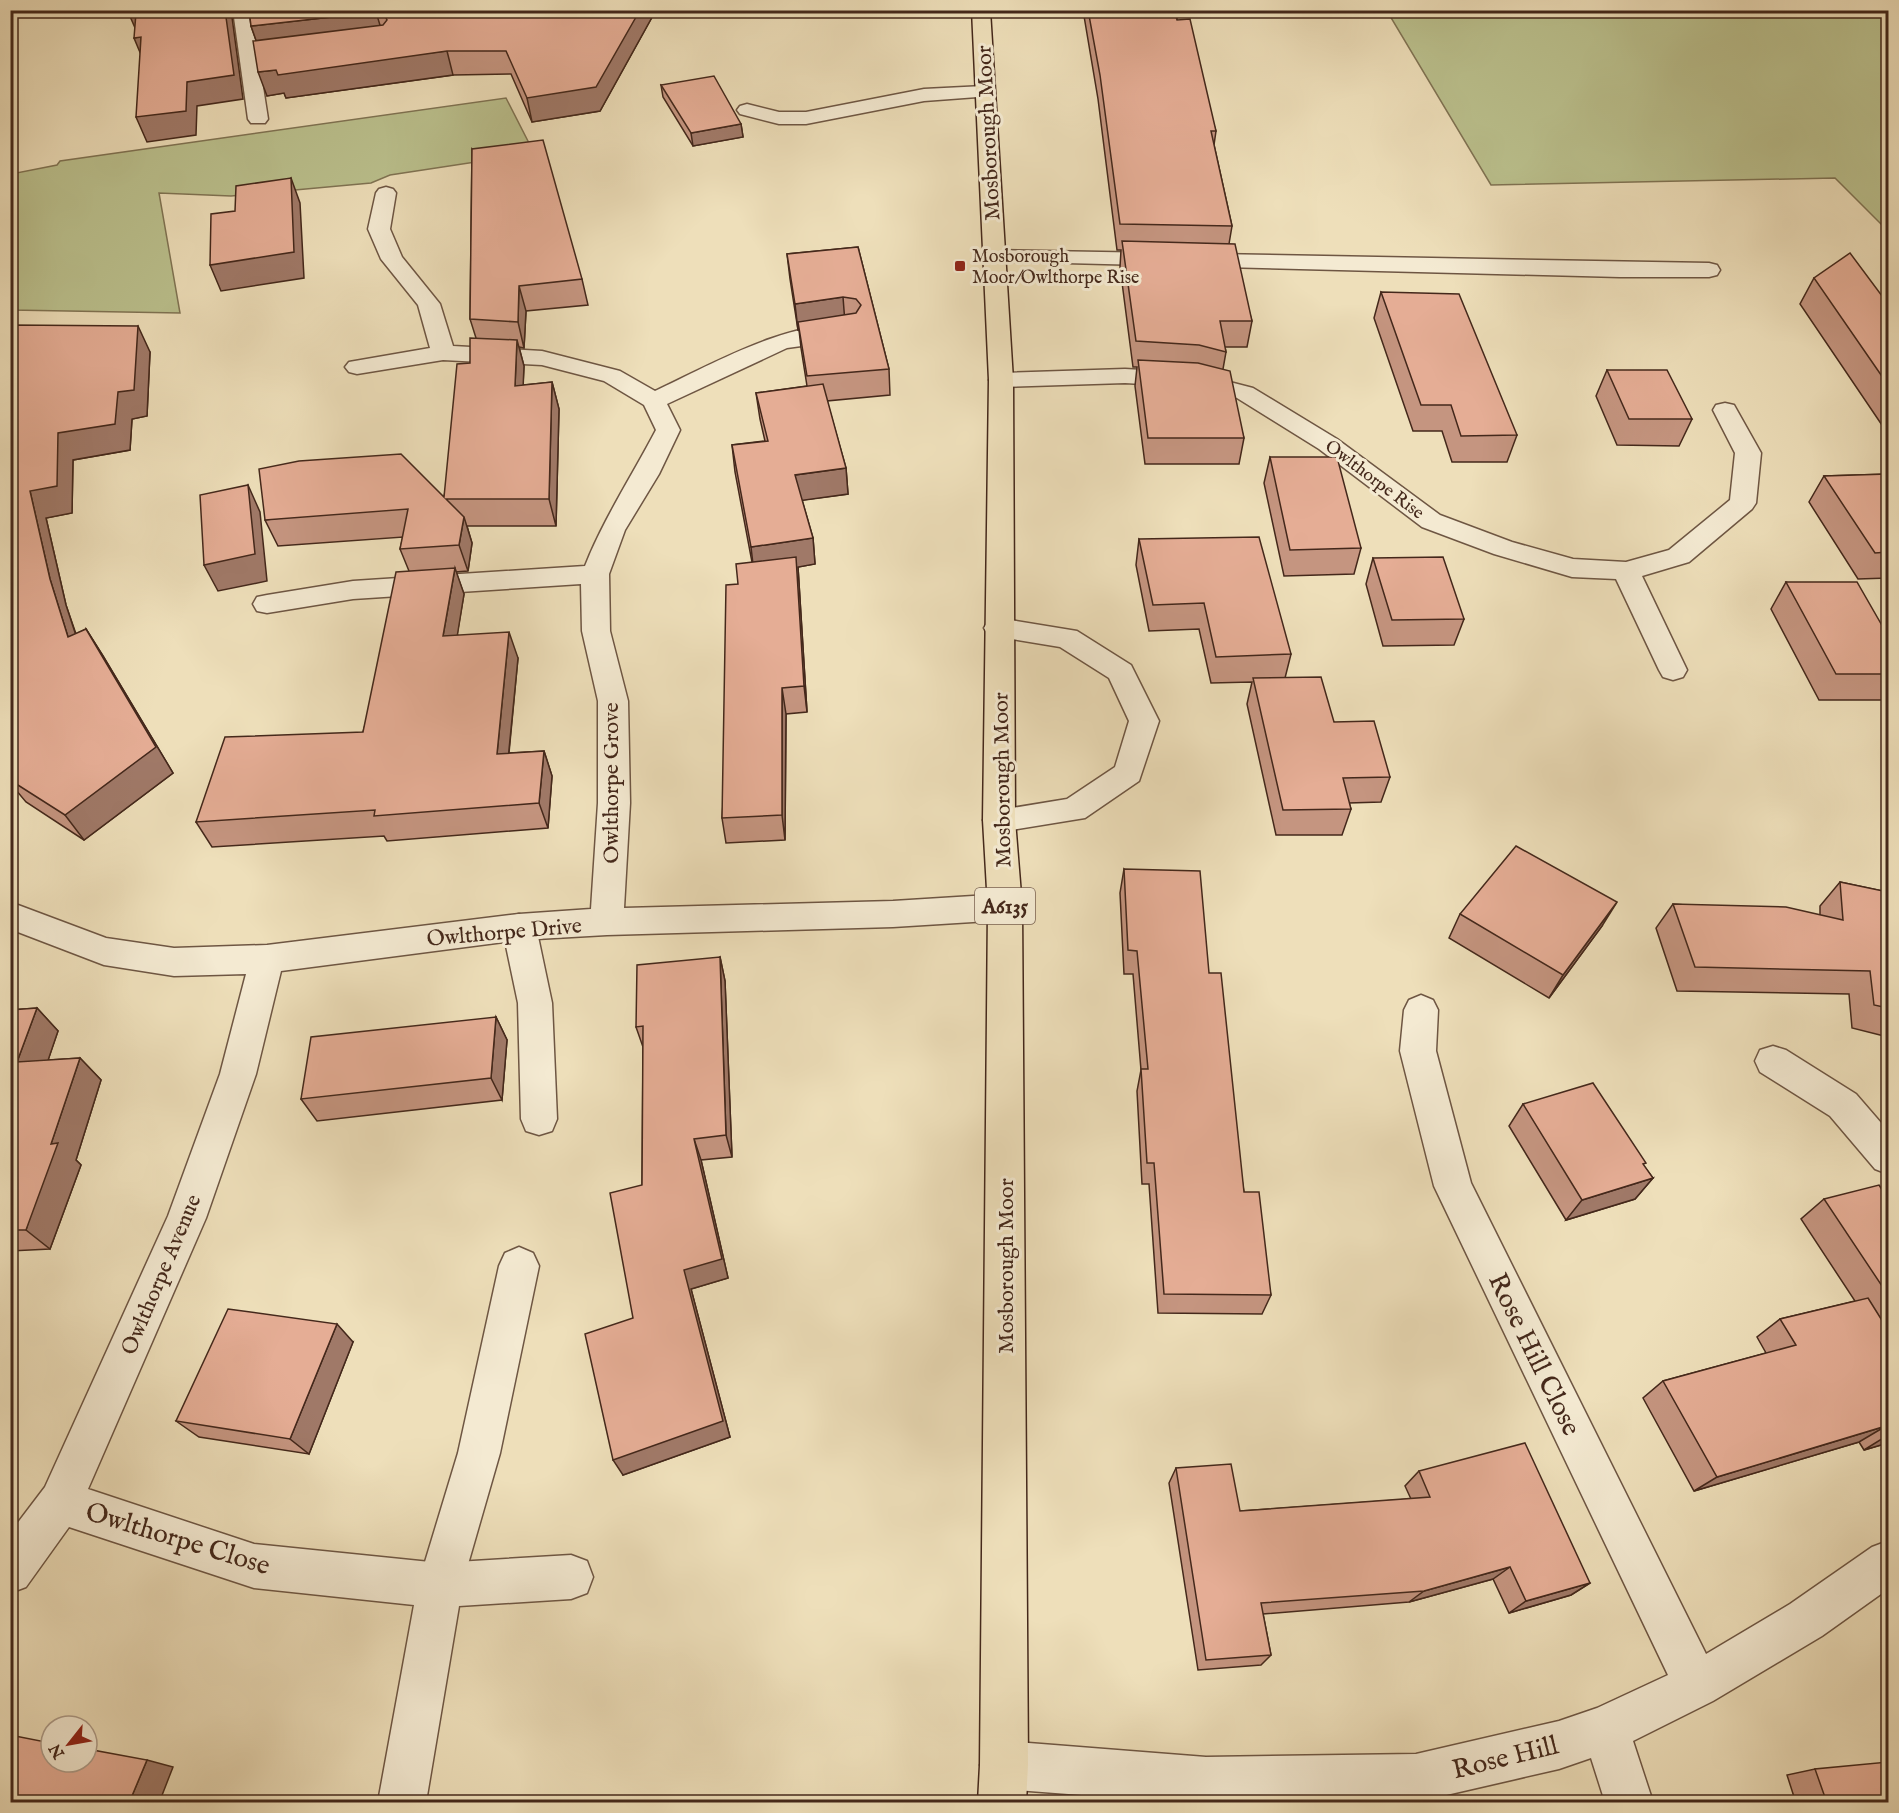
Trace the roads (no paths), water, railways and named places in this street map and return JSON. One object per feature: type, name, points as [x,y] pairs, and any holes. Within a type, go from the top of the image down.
[{"type":"main road","name":"Mosborough Moor","points":[[981,10],[1001,380],[998,628],[999,820],[1005,908],[1003,1784]]},
{"type":"street","points":[[242,10],[258,119]]},
{"type":"street","points":[[249,58],[271,55]]},
{"type":"street","points":[[747,110],[779,118],[806,118],[924,95],[984,92]]},
{"type":"street","points":[[386,194],[379,229],[392,259],[429,304],[443,353]]},
{"type":"street","points":[[993,256],[1709,270]]},
{"type":"street","points":[[357,367],[443,353],[542,358],[612,376],[654,401],[780,342],[849,332]]},
{"type":"street","name":"Owlthorpe Rise","points":[[1001,380],[1125,376],[1195,380],[1245,393],[1328,444],[1431,521],[1503,548],[1572,568],[1626,571],[1679,556],[1743,503],[1748,453],[1725,410]]},
{"type":"street","name":"Owlthorpe Grove","points":[[607,922],[615,803],[613,701],[596,631],[596,574],[612,530],[646,474],[668,429],[654,401]]},
{"type":"street","points":[[1626,571],[1672,670]]},
{"type":"street","points":[[267,604],[353,590],[596,574]]},
{"type":"street","points":[[998,628],[1067,638],[1112,666],[1120,672],[1144,722],[1128,773],[1074,810],[999,820]]},
{"type":"street","name":"Owlthorpe Drive","points":[[11,916],[104,951],[174,962],[267,959],[519,927],[1005,908]]},
{"type":"street","points":[[519,927],[535,1003],[539,1119]]},
{"type":"street","name":"Owlthorpe Avenue","points":[[10,1571],[60,1502],[187,1218],[238,1074],[267,959]]},
{"type":"street","name":"Rose Hill Close","points":[[1421,1010],[1418,1051],[1454,1186],[1697,1685]]},
{"type":"street","points":[[1773,1061],[1843,1105],[1888,1156]]},
{"type":"street","points":[[402,1803],[440,1585],[479,1453],[519,1266]]},
{"type":"street","name":"Owlthorpe Close","points":[[60,1502],[254,1566],[440,1585],[571,1577]]},
{"type":"street","name":"Rose Hill","points":[[1003,1784],[1416,1778],[1559,1745],[1605,1729],[1697,1685],[1806,1620],[1888,1563]]},
{"type":"street","points":[[1605,1729],[1629,1803]]},
{"type":"place","name":"Mosborough Moor/Owlthorpe Rise","points":[[960,266]]}]
